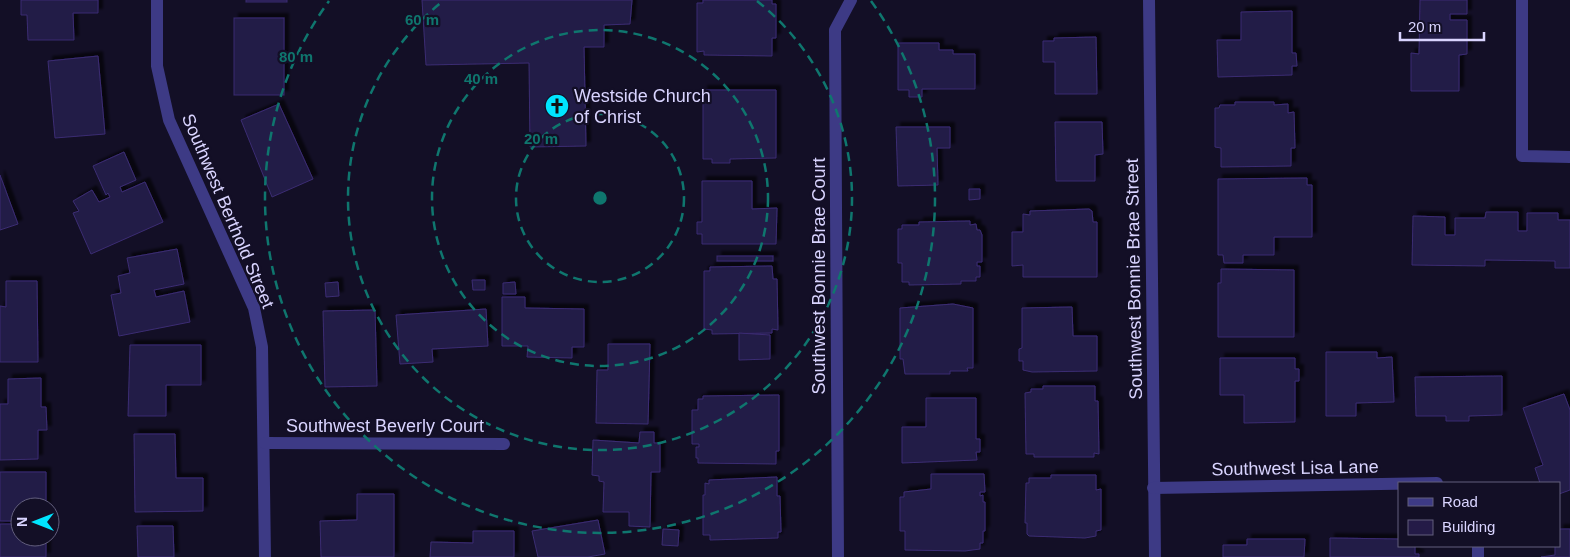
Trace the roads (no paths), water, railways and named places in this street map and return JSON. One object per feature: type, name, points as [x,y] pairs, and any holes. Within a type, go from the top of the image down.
[{"type":"street","name":"Southwest Berthold Street","points":[[157,0],[157,66],[169,120],[254,308],[262,347],[265,443],[265,557]]},
{"type":"street","name":"Southwest Bonnie Brae Court","points":[[838,557],[835,30],[851,0]]},
{"type":"street","name":"Southwest Bonnie Brae Street","points":[[1149,0],[1155,557]]},
{"type":"street","points":[[1522,0],[1522,156],[1570,157]]},
{"type":"street","name":"Southwest Beverly Court","points":[[265,443],[504,444]]},
{"type":"street","name":"Southwest Lisa Lane","points":[[1153,488],[1398,484]]},
{"type":"place","name":"Westside Church of Christ","points":[[557,106]]}]
